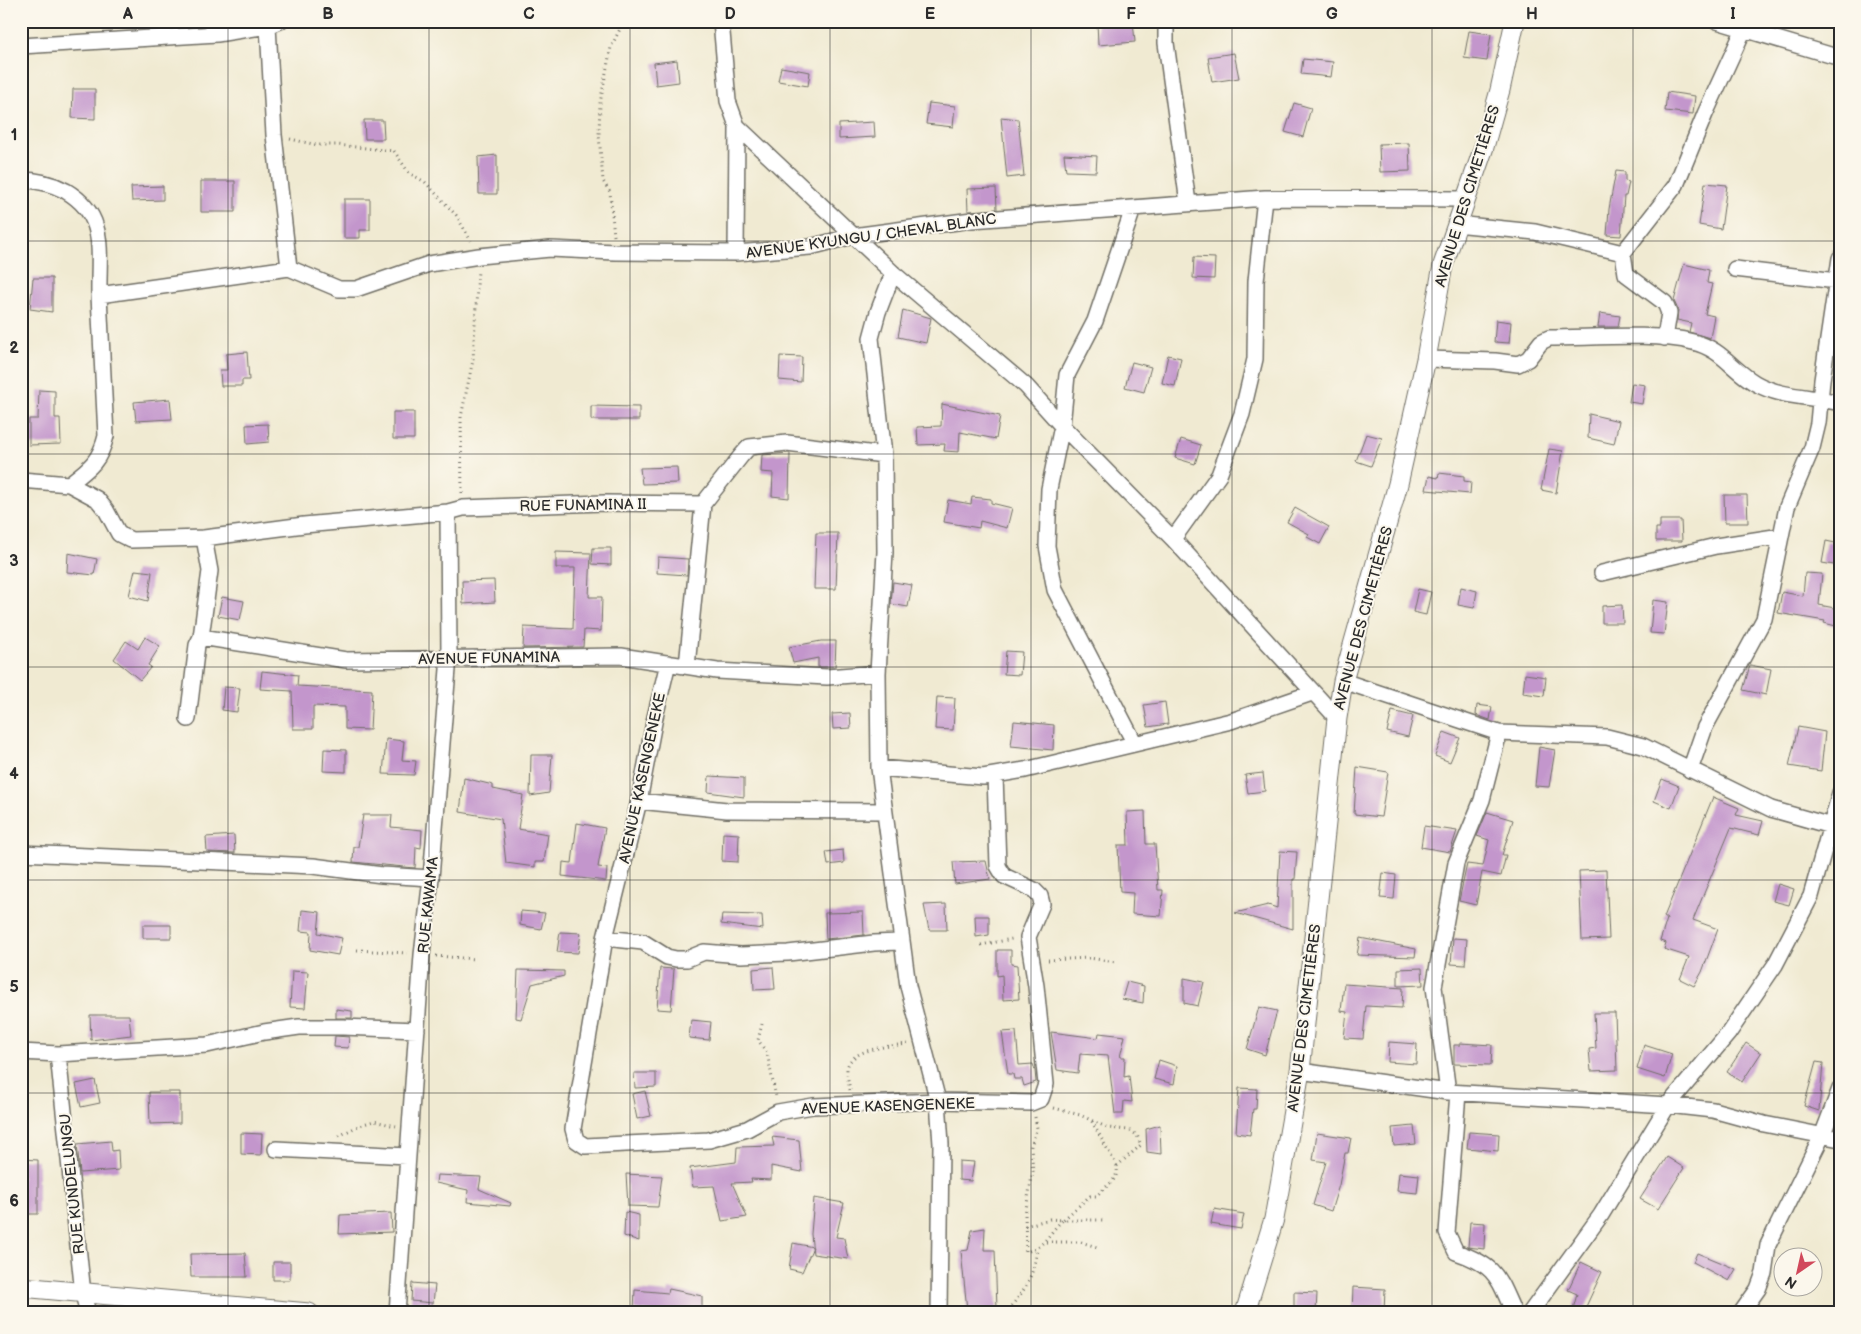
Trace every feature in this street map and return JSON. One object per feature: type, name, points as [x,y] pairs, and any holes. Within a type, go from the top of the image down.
[{"type":"street","points":[[721,21],[728,101],[737,126],[736,253]]},
{"type":"street","points":[[1166,21],[1166,43],[1188,203]]},
{"type":"street","name":"AVENUE DES CIMETIÈRES","points":[[1245,1313],[1274,1219],[1300,1071],[1337,718],[1343,681],[1398,484],[1426,359],[1443,265],[1500,90],[1515,21]]},
{"type":"street","points":[[1717,21],[1840,58]]},
{"type":"street","points":[[21,46],[217,34],[274,24],[274,135],[289,268],[99,295]]},
{"type":"street","points":[[1664,338],[1669,313],[1665,303],[1626,274],[1623,253],[1676,186],[1708,106],[1744,29]]},
{"type":"street","points":[[737,126],[893,273],[1026,386],[1062,426],[1173,539],[1312,693],[1337,718]]},
{"type":"street","points":[[21,180],[39,180],[60,188],[78,198],[91,212],[97,228],[106,436],[103,449],[94,465],[70,484],[21,480]]},
{"type":"street","name":"AVENUE KYUNGU / CHEVAL BLANC","points":[[289,268],[340,289],[356,289],[429,264],[479,256],[550,249],[616,252],[736,253],[810,247],[853,236],[972,220],[1133,209],[1188,203],[1265,198],[1466,199]]},
{"type":"street","points":[[1173,539],[1219,475],[1242,414],[1255,359],[1256,281],[1265,198]]},
{"type":"street","points":[[1133,209],[1095,322],[1067,375],[1062,426],[1048,490],[1047,546],[1055,590],[1134,742]]},
{"type":"street","points":[[1456,224],[1535,232],[1623,253]]},
{"type":"street","points":[[1690,770],[1705,726],[1764,619],[1771,574],[1787,507],[1812,448],[1818,423],[1840,258]]},
{"type":"street","points":[[1735,269],[1837,281]]},
{"type":"street","points":[[893,273],[878,312],[871,338],[884,455],[885,552],[878,673],[879,768],[900,942],[908,986],[938,1101],[941,1144],[939,1313]]},
{"type":"street","points":[[1426,359],[1518,364],[1528,359],[1541,342],[1549,338],[1664,338],[1693,342],[1714,349],[1756,383],[1783,394],[1821,398],[1840,403]]},
{"type":"street","points":[[687,666],[703,504],[749,447],[787,443],[884,455]]},
{"type":"street","name":"RUE FUNAMINA II","points":[[70,484],[97,500],[106,510],[118,534],[131,540],[204,538],[304,525],[456,510],[604,503],[703,504]]},
{"type":"street","name":"RUE KAWAMA","points":[[397,1313],[422,955],[431,878],[449,657],[456,510]]},
{"type":"street","points":[[1602,573],[1716,546],[1781,536]]},
{"type":"street","points":[[188,719],[197,645],[201,637],[210,571],[204,538]]},
{"type":"street","name":"AVENUE FUNAMINA","points":[[201,637],[346,660],[449,657],[621,656],[716,671],[827,677],[878,673]]},
{"type":"street","name":"AVENUE KASENGENEKE","points":[[668,663],[655,717],[639,801],[605,938],[573,1129],[576,1140],[585,1146],[709,1140],[747,1129],[778,1112],[813,1106],[938,1101],[1031,1103]]},
{"type":"street","points":[[1343,681],[1499,733],[1607,737],[1643,746],[1771,810],[1831,826]]},
{"type":"street","points":[[879,768],[984,777],[1231,720],[1312,693]]},
{"type":"street","points":[[1499,733],[1482,800],[1456,863],[1434,987],[1453,1092],[1447,1233],[1450,1244],[1456,1252],[1472,1257],[1491,1268],[1514,1313]]},
{"type":"street","points":[[995,775],[998,866],[1004,876],[1034,890],[1040,896],[1042,904],[1028,937],[1033,960],[1046,1084],[1042,1099],[1031,1103]]},
{"type":"street","points":[[1530,1313],[1601,1215],[1668,1105],[1728,1034],[1775,965],[1811,896],[1840,793]]},
{"type":"street","points":[[639,801],[727,810],[884,811]]},
{"type":"street","points":[[21,853],[313,866],[382,875],[431,878]]},
{"type":"street","points":[[605,938],[643,942],[667,957],[676,959],[687,959],[704,952],[742,955],[788,953],[874,942],[900,942]]},
{"type":"street","points":[[21,1052],[58,1054],[207,1045],[264,1032],[299,1027],[417,1030]]},
{"type":"street","name":"RUE KUNDELUNGU","points":[[58,1054],[84,1294],[88,1313]]},
{"type":"street","points":[[1300,1071],[1453,1092],[1668,1105],[1713,1110],[1840,1139]]},
{"type":"street","points":[[1741,1313],[1758,1289],[1764,1273],[1768,1244],[1822,1136],[1840,1089]]},
{"type":"street","points":[[276,1148],[407,1156]]},
{"type":"street","points":[[21,1287],[309,1313]]},
{"type":"path","points":[[616,252],[610,192],[603,181],[599,135],[600,103],[610,47],[624,21]]},
{"type":"path","points":[[981,945],[1028,937]]},
{"type":"path","points":[[1033,960],[1090,958],[1116,962]]},
{"type":"path","points":[[762,1024],[758,1040],[767,1053],[778,1112]]},
{"type":"path","points":[[849,1104],[851,1092],[847,1069],[851,1060],[878,1046],[923,1042]]},
{"type":"path","points":[[1091,1120],[1106,1143],[1110,1157],[1117,1166],[1118,1174],[1114,1181],[1103,1188],[1097,1196],[1090,1196],[1052,1229],[1046,1242],[1037,1249],[1026,1252],[1026,1202],[1033,1171],[1032,1146],[1037,1128],[1031,1103],[1080,1114],[1108,1128],[1129,1130],[1141,1140],[1138,1148],[1117,1166]]},
{"type":"path","points":[[336,1138],[342,1132],[374,1121],[409,1128]]},
{"type":"path","points":[[1025,1226],[1050,1219],[1105,1220]]},
{"type":"path","points":[[1046,1242],[1080,1242],[1100,1248]]},
{"type":"path","points":[[1004,1313],[1019,1298],[1029,1283],[1036,1264],[1037,1249]]},
{"type":"building","points":[[1097,21],[1133,21],[1135,42],[1098,45]]},
{"type":"building","points":[[1469,31],[1491,34],[1487,61],[1464,58]]},
{"type":"building","points":[[1234,53],[1239,78],[1212,82],[1208,57]]},
{"type":"building","points":[[1303,59],[1333,62],[1331,77],[1301,74]]},
{"type":"building","points":[[677,60],[679,82],[656,85],[654,63]]},
{"type":"building","points":[[781,67],[810,72],[808,86],[778,81]]},
{"type":"building","points":[[73,89],[95,89],[95,119],[72,118]]},
{"type":"building","points":[[1667,92],[1695,96],[1693,114],[1665,111]]},
{"type":"building","points":[[929,103],[955,106],[953,127],[926,124]]},
{"type":"building","points":[[1294,103],[1311,108],[1303,137],[1285,132]]},
{"type":"building","points":[[1001,117],[1018,119],[1024,176],[1007,178]]},
{"type":"building","points":[[364,120],[383,120],[384,139],[365,139]]},
{"type":"building","points":[[874,122],[875,137],[839,139],[839,124]]},
{"type":"building","points":[[1409,143],[1410,171],[1380,172],[1379,144]]},
{"type":"building","points":[[1064,154],[1097,156],[1096,172],[1066,171]]},
{"type":"building","points":[[497,155],[497,194],[479,194],[478,157]]},
{"type":"building","points":[[1616,171],[1625,172],[1625,181],[1629,182],[1626,196],[1624,196],[1621,236],[1607,235],[1609,209]]},
{"type":"building","points":[[201,181],[235,181],[235,212],[201,212]]},
{"type":"building","points":[[1705,183],[1727,185],[1721,229],[1699,225]]},
{"type":"building","points":[[163,186],[163,200],[132,201],[131,187]]},
{"type":"building","points":[[996,188],[997,209],[968,211],[967,189]]},
{"type":"building","points":[[344,199],[370,199],[370,230],[360,230],[360,238],[344,238]]},
{"type":"building","points":[[1194,257],[1215,258],[1214,279],[1193,278]]},
{"type":"building","points":[[1684,264],[1709,270],[1707,283],[1712,284],[1705,314],[1714,316],[1710,338],[1689,332],[1691,323],[1677,320],[1678,310],[1674,301]]},
{"type":"building","points":[[33,278],[52,278],[52,312],[30,309]]},
{"type":"building","points":[[903,310],[931,318],[926,343],[898,337]]},
{"type":"building","points":[[1600,313],[1620,316],[1618,327],[1598,327]]},
{"type":"building","points":[[1496,320],[1511,322],[1509,343],[1494,342]]},
{"type":"building","points":[[247,352],[249,380],[242,380],[242,386],[221,386],[220,370],[227,370],[226,354]]},
{"type":"building","points":[[1168,355],[1181,358],[1175,386],[1162,383]]},
{"type":"building","points":[[780,356],[802,357],[801,382],[779,380]]},
{"type":"building","points":[[1132,362],[1151,367],[1144,392],[1125,387]]},
{"type":"building","points":[[1632,383],[1645,385],[1642,404],[1629,402]]},
{"type":"building","points":[[39,390],[55,391],[55,418],[60,418],[61,444],[29,445],[29,419],[38,419]]},
{"type":"building","points":[[170,399],[172,419],[136,421],[134,402]]},
{"type":"building","points":[[942,404],[1000,416],[996,439],[960,432],[959,452],[944,451],[945,444],[918,445],[917,427],[941,426]]},
{"type":"building","points":[[591,406],[639,407],[639,420],[591,420]]},
{"type":"building","points":[[393,412],[414,412],[414,439],[393,439]]},
{"type":"building","points":[[1589,414],[1619,421],[1614,444],[1588,438]]},
{"type":"building","points":[[268,424],[269,442],[247,444],[246,425]]},
{"type":"building","points":[[1366,434],[1382,438],[1371,466],[1356,461]]},
{"type":"building","points":[[1181,439],[1201,445],[1195,464],[1175,458]]},
{"type":"building","points":[[1549,449],[1563,451],[1556,493],[1541,490]]},
{"type":"building","points":[[790,453],[789,498],[772,496],[773,473],[761,472],[762,455]]},
{"type":"building","points":[[677,467],[678,483],[642,484],[640,468]]},
{"type":"building","points":[[1439,473],[1464,476],[1464,481],[1471,482],[1470,494],[1426,490],[1429,476],[1438,478]]},
{"type":"building","points":[[1724,495],[1747,495],[1748,523],[1725,523]]},
{"type":"building","points":[[972,497],[991,499],[991,503],[1012,508],[1007,528],[980,521],[979,528],[944,522],[948,500],[971,504]]},
{"type":"building","points":[[1295,508],[1329,527],[1320,544],[1307,537],[1309,534],[1287,522]]},
{"type":"building","points":[[1660,520],[1681,520],[1682,541],[1656,541],[1656,528],[1660,528]]},
{"type":"building","points":[[816,533],[838,533],[836,589],[814,589]]},
{"type":"building","points":[[1826,541],[1840,544],[1840,566],[1822,563]]},
{"type":"building","points":[[593,548],[611,548],[611,565],[592,564]]},
{"type":"building","points":[[556,552],[591,553],[589,597],[602,597],[601,631],[584,630],[583,647],[523,648],[524,627],[573,629],[575,568],[556,568]]},
{"type":"building","points":[[68,553],[97,559],[94,575],[67,572]]},
{"type":"building","points":[[658,557],[688,559],[687,575],[657,573]]},
{"type":"building","points":[[135,570],[152,572],[148,601],[129,596]]},
{"type":"building","points":[[1805,573],[1822,574],[1819,605],[1840,609],[1840,627],[1824,623],[1825,621],[1778,613],[1782,592],[1803,596]]},
{"type":"building","points":[[494,580],[495,602],[463,604],[462,581]]},
{"type":"building","points":[[893,582],[912,585],[908,607],[891,604]]},
{"type":"building","points":[[1461,587],[1477,591],[1474,608],[1458,605]]},
{"type":"building","points":[[1418,589],[1431,592],[1426,615],[1413,612]]},
{"type":"building","points":[[222,597],[244,601],[240,620],[218,616]]},
{"type":"building","points":[[1653,600],[1668,602],[1664,634],[1650,633]]},
{"type":"building","points":[[1622,605],[1623,623],[1602,623],[1602,606]]},
{"type":"building","points":[[145,637],[160,646],[148,665],[151,667],[140,680],[114,659],[126,641],[138,649]]},
{"type":"building","points":[[821,641],[836,641],[835,667],[818,667],[818,658],[793,663],[789,647]]},
{"type":"building","points":[[1006,651],[1022,652],[1020,675],[1004,674]]},
{"type":"building","points":[[1750,665],[1771,669],[1766,695],[1743,690]]},
{"type":"building","points":[[262,671],[298,675],[297,686],[372,690],[370,730],[345,729],[345,707],[313,706],[313,729],[293,729],[292,691],[260,689]]},
{"type":"building","points":[[1525,674],[1546,677],[1544,696],[1523,693]]},
{"type":"building","points":[[224,687],[240,688],[237,712],[222,710]]},
{"type":"building","points":[[937,697],[955,698],[953,730],[935,729]]},
{"type":"building","points":[[1165,702],[1168,724],[1148,727],[1144,705]]},
{"type":"building","points":[[1477,705],[1492,707],[1490,720],[1476,715]]},
{"type":"building","points":[[1392,711],[1413,716],[1408,737],[1387,732]]},
{"type":"building","points":[[850,713],[851,728],[833,729],[832,714]]},
{"type":"building","points":[[1014,721],[1054,725],[1053,750],[1011,746]]},
{"type":"building","points":[[1798,727],[1825,732],[1821,771],[1789,766]]},
{"type":"building","points":[[1444,732],[1460,738],[1450,762],[1435,756]]},
{"type":"building","points":[[386,739],[404,741],[402,760],[416,761],[414,775],[383,774]]},
{"type":"building","points":[[1539,747],[1555,750],[1549,787],[1535,786]]},
{"type":"building","points":[[324,749],[346,750],[346,772],[323,771]]},
{"type":"building","points":[[531,755],[552,755],[549,793],[530,796]]},
{"type":"building","points":[[1357,767],[1388,772],[1381,817],[1354,814]]},
{"type":"building","points":[[1263,773],[1265,791],[1248,793],[1245,775]]},
{"type":"building","points":[[709,776],[744,778],[744,797],[708,792]]},
{"type":"building","points":[[464,778],[493,785],[493,789],[523,795],[518,829],[548,834],[544,862],[535,862],[535,867],[506,863],[501,819],[460,812]]},
{"type":"building","points":[[1662,779],[1679,786],[1671,808],[1654,801]]},
{"type":"building","points":[[1713,797],[1739,808],[1736,815],[1763,821],[1759,835],[1731,828],[1693,920],[1718,929],[1702,972],[1694,986],[1680,979],[1689,957],[1664,949],[1666,943],[1660,941],[1667,919],[1664,917]]},
{"type":"building","points":[[1145,811],[1146,844],[1155,844],[1158,890],[1163,890],[1161,916],[1132,914],[1133,893],[1120,892],[1118,845],[1128,845],[1127,812]]},
{"type":"building","points":[[1487,812],[1513,820],[1502,855],[1506,855],[1501,876],[1482,872],[1476,905],[1459,901],[1467,864],[1483,866],[1489,840],[1477,836]]},
{"type":"building","points":[[363,815],[392,815],[391,827],[422,830],[421,848],[416,847],[415,868],[353,862],[354,847],[358,847]]},
{"type":"building","points":[[577,823],[605,828],[598,867],[607,868],[606,881],[562,876],[563,862],[572,863]]},
{"type":"building","points":[[1424,826],[1457,831],[1450,852],[1421,847]]},
{"type":"building","points":[[723,833],[739,834],[738,862],[722,861]]},
{"type":"building","points":[[234,835],[235,853],[207,852],[206,837]]},
{"type":"building","points":[[843,850],[844,863],[828,865],[826,852]]},
{"type":"building","points":[[1280,851],[1297,852],[1295,879],[1293,879],[1293,929],[1235,913],[1268,905],[1277,908]]},
{"type":"building","points":[[986,861],[990,879],[955,884],[953,862]]},
{"type":"building","points":[[1606,870],[1609,939],[1582,940],[1579,871]]},
{"type":"building","points":[[1383,873],[1396,875],[1394,899],[1380,898]]},
{"type":"building","points":[[1778,884],[1794,889],[1789,905],[1773,901]]},
{"type":"building","points":[[946,904],[947,930],[929,930],[924,905]]},
{"type":"building","points":[[302,910],[320,912],[318,933],[342,938],[338,955],[310,950],[311,932],[300,931]]},
{"type":"building","points":[[521,911],[545,913],[541,929],[520,925]]},
{"type":"building","points":[[863,912],[864,935],[826,939],[825,913]]},
{"type":"building","points":[[722,914],[762,915],[763,929],[721,924]]},
{"type":"building","points":[[975,916],[989,916],[989,935],[976,937]]},
{"type":"building","points":[[143,925],[171,925],[171,938],[143,938]]},
{"type":"building","points":[[560,932],[581,933],[578,953],[557,952]]},
{"type":"building","points":[[1360,938],[1416,949],[1415,957],[1357,955]]},
{"type":"building","points":[[1453,938],[1467,939],[1465,965],[1451,964]]},
{"type":"building","points":[[997,950],[1011,950],[1011,964],[1017,965],[1019,999],[1003,1000],[1002,975],[997,976]]},
{"type":"building","points":[[773,967],[775,989],[754,990],[753,969]]},
{"type":"building","points":[[660,968],[674,969],[671,1010],[657,1009]]},
{"type":"building","points":[[1422,968],[1423,985],[1398,986],[1398,969]]},
{"type":"building","points":[[518,970],[564,971],[564,976],[532,984],[521,1019],[516,1018]]},
{"type":"building","points":[[292,971],[308,972],[305,1008],[290,1007]]},
{"type":"building","points":[[1184,978],[1204,982],[1198,1006],[1184,1003]]},
{"type":"building","points":[[1127,982],[1144,986],[1143,1003],[1122,999]]},
{"type":"building","points":[[1344,984],[1403,988],[1402,1008],[1366,1006],[1363,1039],[1344,1038],[1347,1012],[1341,1011]]},
{"type":"building","points":[[1259,1007],[1277,1011],[1265,1055],[1247,1049]]},
{"type":"building","points":[[336,1009],[352,1011],[352,1018],[336,1018]]},
{"type":"building","points":[[1594,1013],[1615,1013],[1617,1070],[1591,1071],[1589,1049],[1596,1048]]},
{"type":"building","points":[[90,1015],[129,1015],[131,1035],[91,1040]]},
{"type":"building","points":[[691,1020],[711,1022],[709,1040],[689,1038]]},
{"type":"building","points":[[1016,1031],[1019,1065],[1033,1064],[1035,1071],[1036,1082],[1024,1086],[1022,1079],[1014,1079],[1013,1074],[1008,1074],[1002,1032]]},
{"type":"building","points":[[1051,1032],[1098,1038],[1099,1033],[1125,1036],[1120,1057],[1125,1057],[1124,1077],[1129,1076],[1132,1102],[1124,1101],[1123,1114],[1115,1114],[1108,1056],[1080,1054],[1078,1073],[1057,1070]]},
{"type":"building","points":[[335,1036],[349,1037],[348,1048],[334,1047]]},
{"type":"building","points":[[1389,1042],[1417,1044],[1416,1064],[1388,1062]]},
{"type":"building","points":[[1460,1043],[1492,1045],[1491,1065],[1454,1064],[1454,1045],[1460,1045]]},
{"type":"building","points":[[1746,1043],[1761,1053],[1742,1082],[1727,1072]]},
{"type":"building","points":[[1644,1045],[1672,1054],[1665,1078],[1637,1069]]},
{"type":"building","points":[[1159,1060],[1177,1066],[1174,1084],[1154,1079]]},
{"type":"building","points":[[1816,1062],[1823,1063],[1819,1111],[1804,1106]]},
{"type":"building","points":[[634,1073],[656,1073],[656,1087],[635,1088]]},
{"type":"building","points":[[95,1080],[100,1103],[81,1107],[76,1084]]},
{"type":"building","points":[[1239,1088],[1257,1089],[1256,1109],[1253,1109],[1250,1135],[1236,1133]]},
{"type":"building","points":[[645,1091],[651,1116],[637,1119],[632,1094]]},
{"type":"building","points":[[149,1092],[180,1092],[180,1123],[150,1124]]},
{"type":"building","points":[[1160,1125],[1161,1154],[1147,1152],[1146,1129]]},
{"type":"building","points":[[1414,1126],[1416,1144],[1394,1146],[1392,1128]]},
{"type":"building","points":[[1469,1132],[1499,1134],[1498,1151],[1467,1148]]},
{"type":"building","points":[[241,1133],[262,1134],[261,1155],[241,1154]]},
{"type":"building","points":[[1317,1133],[1351,1138],[1348,1153],[1345,1153],[1339,1185],[1331,1211],[1313,1205],[1326,1162],[1313,1160]]},
{"type":"building","points":[[772,1137],[799,1140],[802,1172],[771,1166],[771,1180],[751,1179],[752,1182],[732,1183],[747,1217],[722,1221],[714,1186],[693,1187],[690,1168],[736,1162],[737,1147],[774,1146]]},
{"type":"building","points":[[111,1141],[112,1151],[118,1150],[119,1170],[80,1173],[77,1144]]},
{"type":"building","points":[[1667,1157],[1684,1168],[1658,1209],[1640,1199]]},
{"type":"building","points":[[21,1159],[38,1160],[38,1214],[23,1214]]},
{"type":"building","points":[[959,1161],[974,1162],[971,1181],[959,1180]]},
{"type":"building","points":[[1399,1173],[1419,1175],[1417,1193],[1397,1191]]},
{"type":"building","points":[[626,1174],[662,1176],[658,1207],[628,1206]]},
{"type":"building","points":[[437,1175],[481,1177],[479,1189],[511,1203],[510,1206],[467,1202],[468,1190],[436,1183]]},
{"type":"building","points":[[814,1198],[844,1203],[836,1237],[844,1238],[848,1259],[813,1254],[811,1234]]},
{"type":"building","points":[[1214,1209],[1244,1214],[1241,1229],[1211,1224]]},
{"type":"building","points":[[625,1212],[639,1215],[639,1241],[624,1236]]},
{"type":"building","points":[[391,1213],[392,1232],[339,1234],[340,1215]]},
{"type":"building","points":[[1470,1222],[1485,1223],[1484,1249],[1468,1247]]},
{"type":"building","points":[[985,1228],[984,1250],[995,1250],[997,1309],[967,1310],[961,1251],[968,1250],[972,1230]]},
{"type":"building","points":[[793,1243],[813,1247],[802,1272],[789,1269]]},
{"type":"building","points":[[245,1253],[247,1277],[191,1277],[190,1254]]},
{"type":"building","points":[[1697,1253],[1736,1269],[1729,1281],[1693,1262]]},
{"type":"building","points":[[273,1262],[290,1262],[290,1280],[273,1280]]},
{"type":"building","points":[[1581,1262],[1602,1272],[1583,1313],[1572,1313],[1577,1294],[1568,1290]]},
{"type":"building","points":[[412,1283],[435,1285],[433,1303],[411,1301]]},
{"type":"building","points":[[1353,1287],[1385,1289],[1384,1313],[1352,1313]]},
{"type":"building","points":[[669,1289],[702,1296],[702,1313],[661,1313],[634,1309],[635,1290],[668,1293]]},
{"type":"building","points":[[1294,1292],[1317,1293],[1316,1313],[1294,1313]]}]
